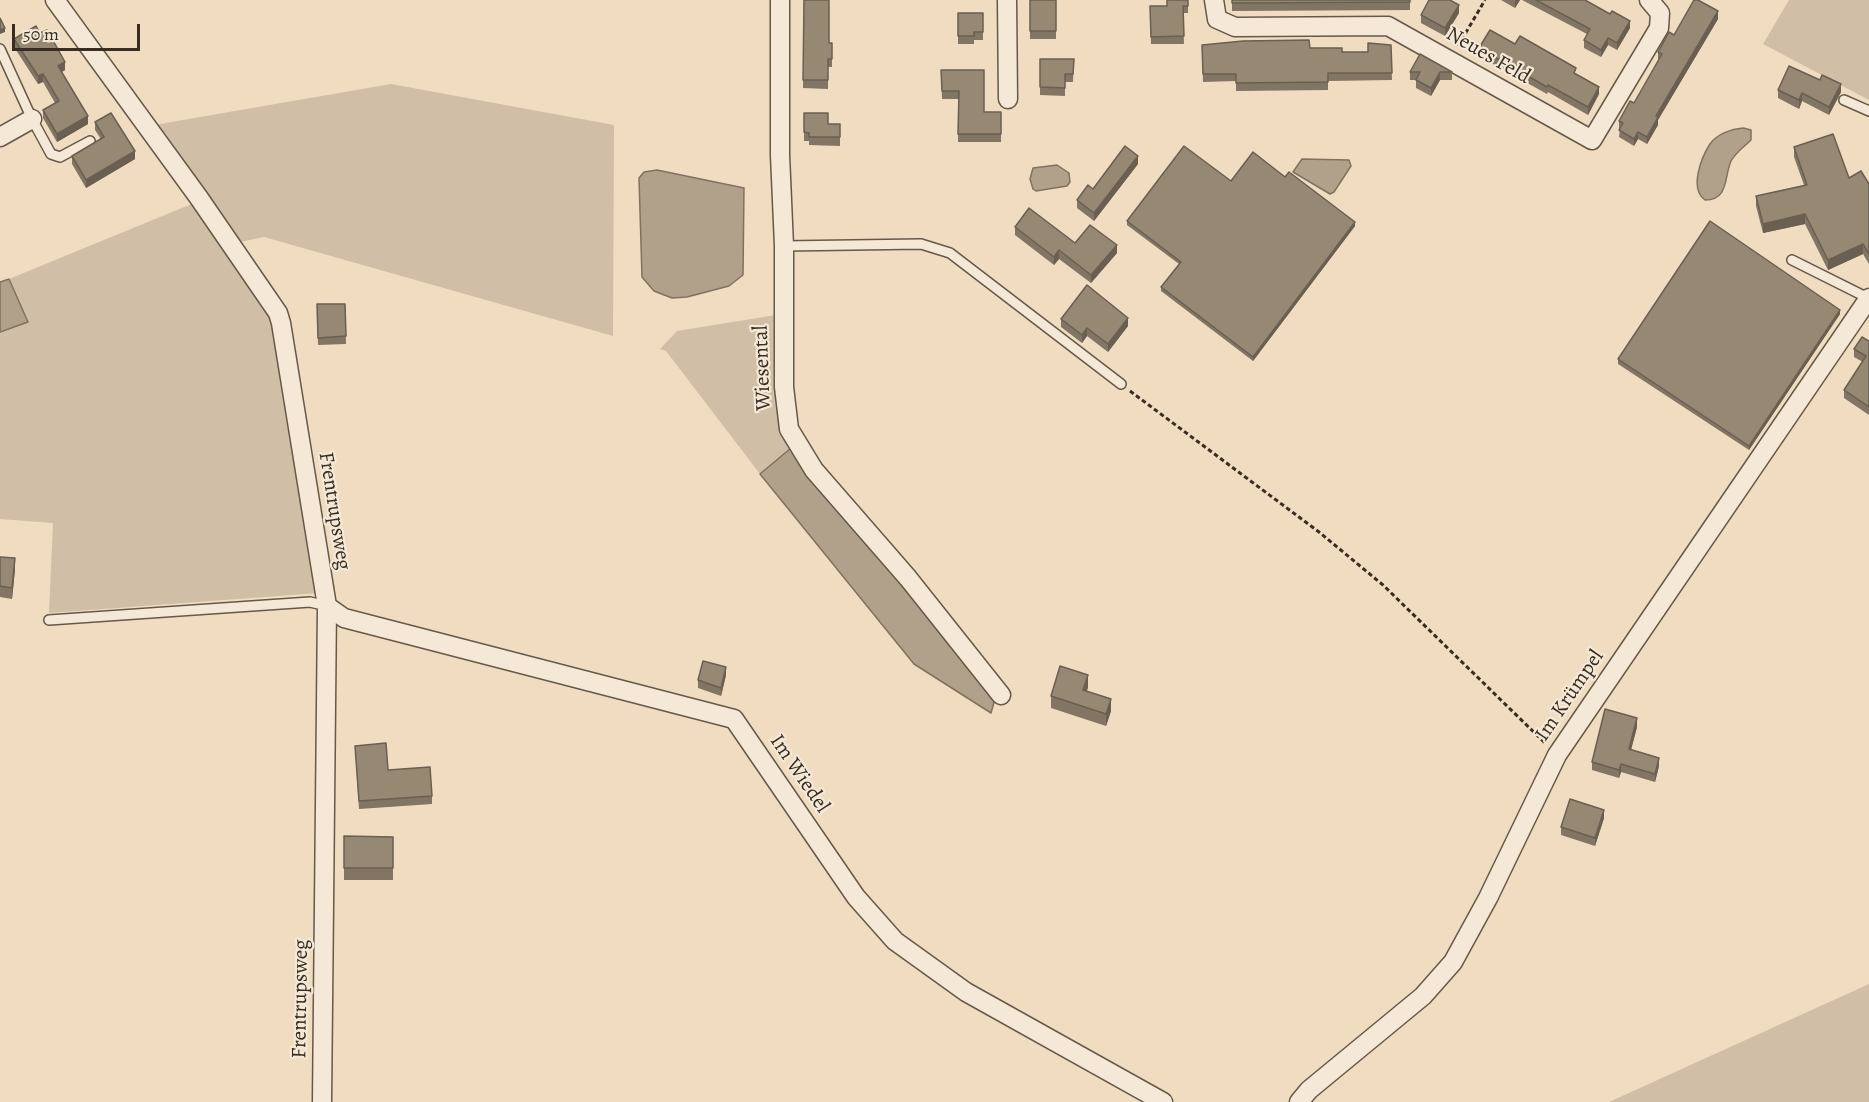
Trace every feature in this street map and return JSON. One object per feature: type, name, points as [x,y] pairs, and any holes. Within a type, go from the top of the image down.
[{"type":"street","name":"Frentrupsweg","points":[[55,0],[199,198],[278,313],[327,606],[322,1102]]},
{"type":"street","name":"Wiesental","points":[[780,0],[780,155],[784,246],[785,403],[794,438],[814,470],[908,578],[1001,695]]},
{"type":"street","points":[[1006,0],[1008,99]]},
{"type":"street","name":"Neues Feld","points":[[1214,0],[1217,19],[1235,27],[1388,26],[1592,140],[1659,28],[1660,13],[1649,0]]},
{"type":"street","points":[[0,137],[32,119]]},
{"type":"street","name":"Im Krümpel","points":[[1299,1102],[1309,1090],[1423,996],[1453,962],[1488,898],[1557,755],[1869,298]]},
{"type":"street","name":"Im Wiedel","points":[[327,606],[344,618],[734,719],[856,897],[895,941],[966,992],[1163,1102]]},
{"type":"lane","points":[[0,50],[51,154],[60,157],[90,141]]},
{"type":"lane","points":[[1844,100],[1869,111]]},
{"type":"lane","points":[[784,246],[921,244],[936,247],[950,253],[1121,384]]},
{"type":"lane","points":[[1792,260],[1869,298]]},
{"type":"lane","points":[[49,620],[310,602],[327,606]]},
{"type":"path","points":[[1449,60],[1485,0]]},
{"type":"path","points":[[1121,384],[1319,532],[1383,585],[1557,755]]},
{"type":"shaded area","points":[[1789,0],[1869,0],[1869,100],[1763,44]]},
{"type":"shaded area","points":[[391,84],[614,125],[613,336],[264,237],[240,242],[154,125]]},
{"type":"shaded area","points":[[1743,128],[1751,130],[1751,140],[1731,161],[1722,192],[1713,199],[1705,200],[1700,195],[1697,181],[1700,165],[1710,144],[1720,135]]},
{"type":"shaded area","points":[[1302,159],[1349,160],[1351,166],[1334,192],[1330,194],[1293,172]]},
{"type":"shaded area","points":[[1057,165],[1069,173],[1070,182],[1067,186],[1036,191],[1033,189],[1030,179],[1033,168]]},
{"type":"shaded area","points":[[657,170],[744,188],[743,275],[729,286],[687,297],[672,298],[654,291],[642,277],[639,178],[644,172]]},
{"type":"shaded area","points":[[194,203],[273,313],[319,593],[49,613],[53,523],[0,519],[0,332],[28,321],[9,279]]},
{"type":"shaded area","points":[[9,279],[28,322],[0,332],[0,282]]},
{"type":"shaded area","points":[[776,315],[776,399],[779,423],[791,448],[760,474],[666,351],[660,349],[677,331]]},
{"type":"shaded area","points":[[791,448],[803,469],[898,579],[995,699],[991,713],[914,664],[760,474]]},
{"type":"shaded area","points":[[1869,984],[1869,1102],[1609,1102]]},
{"type":"building","points":[[804,0],[829,0],[829,43],[832,43],[832,59],[828,59],[828,80],[803,80]]},
{"type":"building","points":[[1030,0],[1056,0],[1056,31],[1030,31]]},
{"type":"building","points":[[1167,0],[1188,0],[1188,6],[1183,6],[1184,36],[1151,37],[1150,6],[1167,6]]},
{"type":"building","points":[[1232,0],[1410,0],[1410,2],[1232,3]]},
{"type":"building","points":[[1429,0],[1450,0],[1459,5],[1445,28],[1421,15]]},
{"type":"building","points":[[1536,0],[1585,0],[1610,14],[1612,11],[1630,21],[1617,43],[1608,38],[1601,50],[1584,40],[1590,29]]},
{"type":"building","points":[[1694,0],[1718,11],[1656,116],[1658,117],[1647,137],[1638,132],[1634,139],[1619,130],[1623,123],[1619,121],[1630,101],[1634,103],[1662,54],[1658,52],[1669,32],[1674,35]]},
{"type":"building","points":[[958,13],[983,13],[983,32],[974,32],[974,36],[958,36]]},
{"type":"building","points":[[0,18],[5,28],[0,30]]},
{"type":"building","points":[[36,26],[40,33],[47,30],[65,62],[58,66],[88,116],[57,134],[43,110],[59,101],[43,74],[38,76],[14,39]]},
{"type":"building","points":[[1490,30],[1515,44],[1520,36],[1576,68],[1574,73],[1599,87],[1588,107],[1548,85],[1547,87],[1479,48]]},
{"type":"building","points":[[1309,40],[1310,48],[1342,48],[1342,52],[1368,52],[1368,43],[1391,45],[1392,73],[1328,73],[1328,82],[1236,83],[1236,74],[1203,74],[1202,45],[1243,41]]},
{"type":"building","points":[[1420,54],[1452,72],[1440,72],[1431,88],[1416,80],[1420,72],[1410,72]]},
{"type":"building","points":[[1040,59],[1074,59],[1073,74],[1065,74],[1065,88],[1040,87]]},
{"type":"building","points":[[1789,66],[1820,80],[1822,75],[1841,84],[1829,107],[1802,93],[1799,100],[1778,90]]},
{"type":"building","points":[[941,70],[984,70],[984,112],[1001,112],[1001,134],[958,134],[959,91],[942,91]]},
{"type":"building","points":[[111,113],[135,151],[86,180],[72,156],[104,137],[95,122]]},
{"type":"building","points":[[804,113],[828,113],[828,124],[840,124],[840,137],[809,137],[809,133],[804,132]]},
{"type":"building","points":[[1833,134],[1849,178],[1861,171],[1869,184],[1869,254],[1863,244],[1828,260],[1805,214],[1763,224],[1756,196],[1807,185],[1794,147]]},
{"type":"building","points":[[1125,146],[1138,156],[1094,213],[1077,200],[1088,185],[1093,189]]},
{"type":"building","points":[[1184,146],[1231,181],[1253,152],[1285,177],[1289,172],[1355,222],[1253,357],[1161,287],[1181,262],[1127,221]]},
{"type":"building","points":[[1029,208],[1075,243],[1090,225],[1117,245],[1091,275],[1059,250],[1054,257],[1015,227]]},
{"type":"building","points":[[1710,221],[1840,310],[1749,446],[1618,359]]},
{"type":"building","points":[[1087,285],[1128,318],[1108,344],[1087,328],[1082,335],[1061,319]]},
{"type":"building","points":[[317,304],[345,304],[346,336],[318,338]]},
{"type":"building","points":[[1862,337],[1869,341],[1869,407],[1844,390],[1866,356],[1854,349]]},
{"type":"building","points":[[0,557],[15,558],[12,588],[0,586]]},
{"type":"building","points":[[703,661],[726,667],[721,688],[698,680]]},
{"type":"building","points":[[1060,666],[1088,675],[1083,690],[1111,699],[1106,714],[1051,696]]},
{"type":"building","points":[[1605,709],[1637,718],[1629,749],[1659,758],[1655,774],[1621,764],[1619,770],[1592,762]]},
{"type":"building","points":[[386,743],[388,770],[430,767],[432,796],[359,801],[355,746]]},
{"type":"building","points":[[1570,799],[1604,810],[1595,838],[1561,827]]},
{"type":"building","points":[[344,836],[393,837],[393,868],[344,868]]}]
